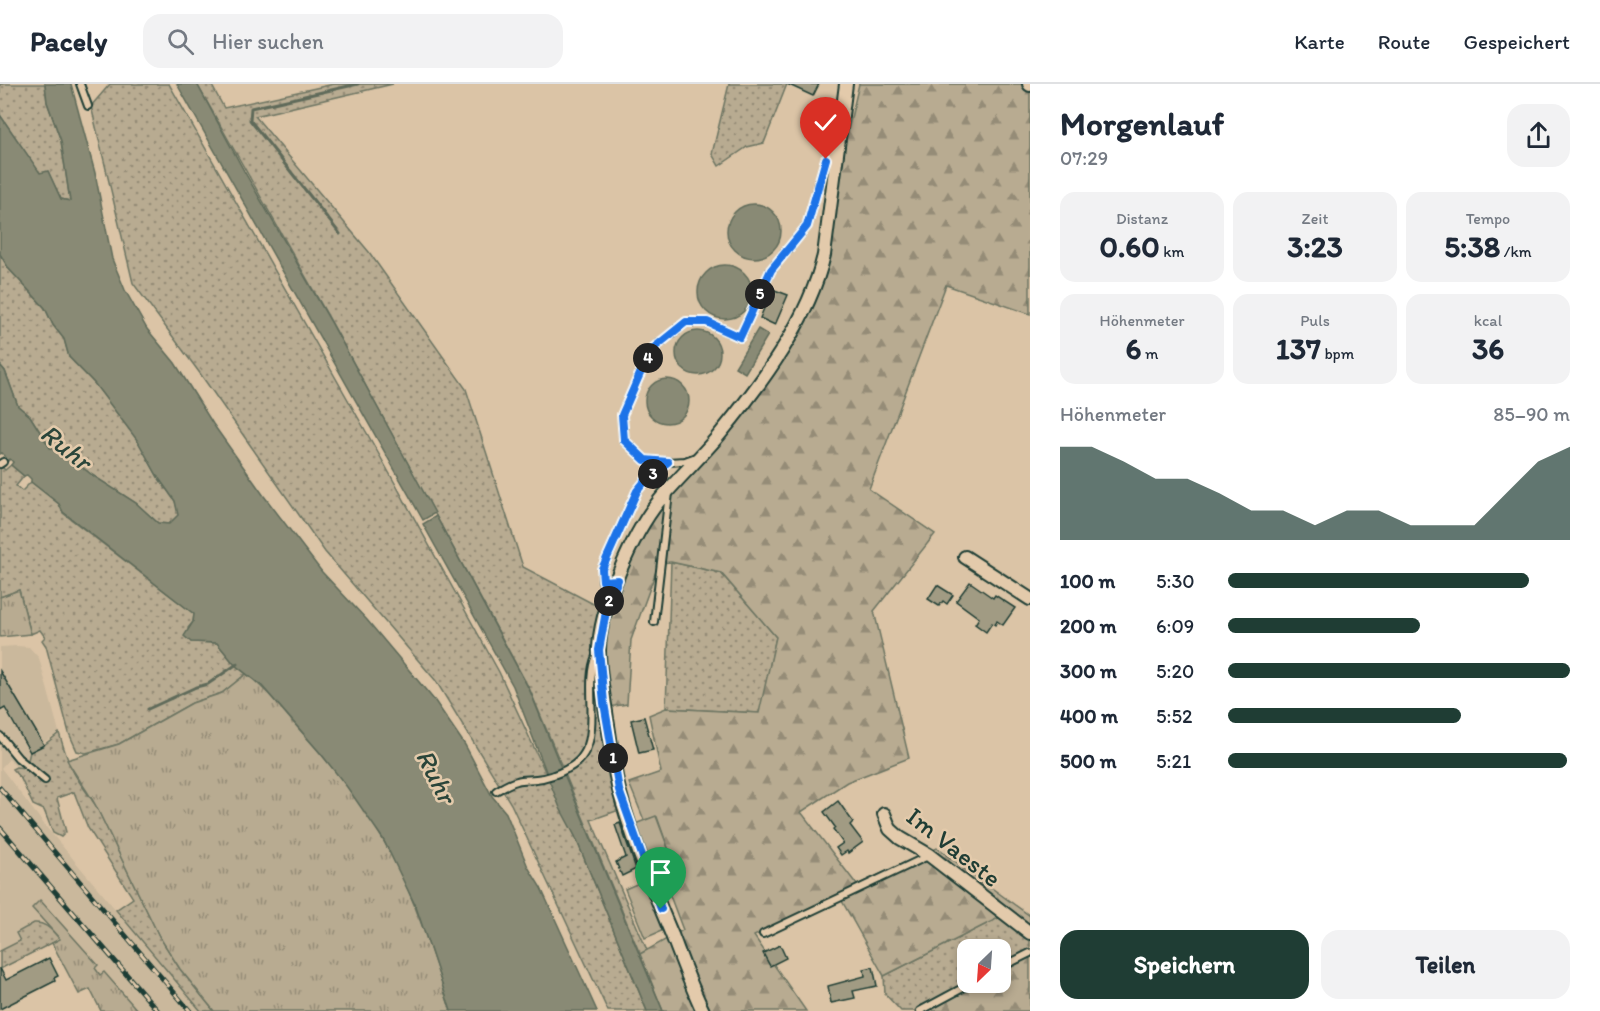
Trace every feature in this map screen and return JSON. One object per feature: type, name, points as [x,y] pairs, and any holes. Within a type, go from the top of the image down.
[{"type":"street","points":[[703,1011],[657,898],[619,790],[604,703],[599,650],[607,606],[634,539],[649,515],[720,434],[772,364],[810,299],[824,255],[846,84]]},
{"type":"street","points":[[965,557],[1030,599]]},
{"type":"street","name":"Im Vaeste","points":[[884,814],[890,830],[929,855],[1030,933]]},
{"type":"lane","points":[[80,84],[88,106]]},
{"type":"lane","points":[[701,455],[685,461],[645,460],[624,440],[622,415],[650,351],[686,322],[707,322],[740,337],[771,270],[807,226],[826,159],[840,137]]},
{"type":"lane","points":[[618,580],[603,581],[602,569],[637,491],[650,475],[668,462]]},
{"type":"lane","points":[[654,622],[670,489]]},
{"type":"lane","points":[[496,791],[515,781],[538,779],[567,769],[579,759],[584,752],[591,729],[592,670],[599,650]]},
{"type":"lane","points":[[0,736],[18,758],[45,780]]},
{"type":"lane","points":[[763,934],[929,855]]},
{"type":"lane","points":[[1011,962],[1030,953]]},
{"type":"lane","points":[[920,1011],[957,991]]},
{"type":"shaded area","points":[[0,647],[29,647],[39,658],[59,732],[30,752],[26,768],[16,767],[9,759],[1,768],[47,828],[201,1011],[138,1011],[104,972],[100,975],[94,968],[98,965],[32,908],[51,930],[0,957]]},
{"type":"green space","points":[[0,84],[45,84],[47,102],[61,141],[70,201],[61,199],[48,172],[40,174],[0,115]]},
{"type":"green space","points":[[110,84],[169,84],[381,458],[499,672],[575,836],[647,1011],[608,1011],[511,804],[436,681],[325,552],[199,372],[133,283],[91,106]]},
{"type":"green space","points":[[197,84],[211,84],[224,108],[334,84],[393,84],[255,116],[369,252],[466,389],[523,567],[603,609],[600,655],[622,809],[591,820],[647,950],[640,954],[530,690],[333,325]]},
{"type":"green space","points":[[729,84],[787,84],[764,143],[747,147],[719,166],[712,154]]},
{"type":"green space","points":[[859,84],[1025,84],[1030,90],[1030,314],[946,285],[869,489],[935,534],[874,611],[909,758],[847,782],[801,812],[857,885],[937,848],[1030,916],[1030,931],[1002,916],[884,976],[838,894],[754,936],[806,1011],[663,1011],[640,954],[683,930],[661,872],[674,865],[657,817],[644,820],[629,783],[661,772],[649,715],[666,708],[759,713],[776,637],[721,573],[671,562],[659,563],[631,640],[627,704],[609,707],[600,655],[608,610],[635,540],[673,490],[723,440],[806,320],[812,305],[837,177]]},
{"type":"green space","points":[[0,254],[9,269],[45,308],[53,325],[64,339],[69,357],[94,383],[137,439],[158,477],[175,501],[179,515],[169,524],[158,523],[136,503],[73,460],[50,448],[30,416],[18,406],[5,371],[0,365]]},
{"type":"green space","points":[[0,465],[5,470],[11,465],[24,476],[16,486],[22,491],[31,482],[59,504],[63,513],[194,614],[193,622],[188,628],[191,642],[217,643],[235,665],[246,674],[222,693],[192,703],[119,744],[86,753],[77,751],[69,733],[46,646],[42,640],[45,637],[40,630],[31,634],[19,590],[0,597]]},
{"type":"green space","points":[[671,562],[721,573],[776,637],[760,713],[666,708]]},
{"type":"green space","points":[[19,590],[31,634],[0,637],[0,597]]},
{"type":"green space","points":[[246,674],[274,700],[333,768],[364,809],[382,838],[413,901],[451,1011],[214,1011],[180,969],[159,936],[96,806],[67,760],[119,744],[192,703],[222,693]]},
{"type":"green space","points":[[59,733],[71,768],[96,806],[159,936],[180,969],[214,1011],[201,1011],[116,910],[133,898],[88,828],[74,792],[57,798],[66,832],[61,837],[53,833],[44,810],[33,805],[21,779],[12,769],[26,768],[30,752],[44,745]]},
{"type":"green space","points":[[656,816],[675,867],[653,874],[635,824]]},
{"type":"green space","points":[[646,880],[666,929],[645,938],[625,889]]},
{"type":"green space","points":[[40,900],[98,965],[95,968],[100,975],[104,972],[138,1011],[101,1011],[90,989],[79,994],[52,943],[60,939],[32,908]]},
{"type":"green space","points":[[1002,916],[1030,936],[1030,950],[1011,960],[1011,939],[957,939],[957,990],[916,1011],[901,1011],[885,994],[884,976]]},
{"type":"green space","points":[[34,923],[45,926],[60,939],[0,969],[0,951],[20,941],[16,933]]},
{"type":"green space","points":[[1030,954],[1030,1011],[934,1011],[930,1007],[957,993],[1011,993],[1011,964]]},
{"type":"water","name":"Ruhr","points":[[45,84],[71,84],[95,173],[112,259],[125,290],[147,329],[175,363],[213,424],[322,572],[367,620],[435,701],[465,745],[492,796],[506,813],[528,867],[541,888],[597,1011],[451,1011],[416,907],[383,839],[322,755],[262,686],[235,665],[217,643],[191,642],[184,636],[193,622],[194,614],[63,512],[59,504],[31,482],[27,475],[24,476],[11,465],[13,462],[10,459],[5,464],[1,460],[5,456],[0,454],[0,365],[5,371],[18,406],[30,416],[50,448],[73,460],[136,503],[158,523],[169,524],[178,515],[175,501],[137,440],[94,383],[69,357],[64,339],[53,325],[45,308],[9,269],[0,254],[0,115],[40,173],[48,171],[61,199],[70,201],[61,141],[47,102]]},
{"type":"water","points":[[177,84],[197,84],[435,513],[423,520]]},
{"type":"water","points":[[754,204],[764,206],[773,212],[779,221],[781,231],[779,241],[773,250],[764,256],[754,258],[744,256],[735,250],[729,241],[727,231],[729,221],[735,212],[744,206]]},
{"type":"water","points":[[720,265],[730,265],[740,269],[748,277],[752,292],[748,307],[740,315],[730,319],[720,319],[710,315],[702,307],[698,297],[698,287],[702,277],[710,269]]},
{"type":"water","points":[[758,329],[768,335],[745,373],[735,367]]},
{"type":"water","points":[[698,331],[707,332],[714,337],[719,344],[719,362],[714,369],[707,374],[698,375],[689,374],[682,369],[677,362],[676,353],[677,344],[682,337],[689,332]]},
{"type":"water","points":[[667,379],[682,386],[689,401],[682,416],[667,423],[652,416],[645,401],[652,386]]},
{"type":"water","points":[[436,516],[530,691],[562,770],[547,774],[513,686],[423,524]]},
{"type":"water","points":[[564,774],[663,1011],[647,1011],[575,836],[560,808],[549,780]]},
{"type":"building","points":[[787,84],[819,84],[813,96]]},
{"type":"building","points":[[772,289],[788,295],[775,325],[760,318]]},
{"type":"building","points":[[970,582],[993,598],[995,595],[1015,608],[1003,625],[997,621],[995,625],[992,623],[986,632],[975,624],[979,618],[956,601]]},
{"type":"building","points":[[937,585],[953,595],[947,604],[943,601],[939,606],[928,599]]},
{"type":"building","points":[[0,671],[44,745],[30,752],[5,708],[0,711]]},
{"type":"building","points":[[644,717],[653,750],[639,753],[631,720]]},
{"type":"building","points":[[838,801],[853,822],[850,825],[863,842],[848,853],[847,851],[841,855],[836,848],[843,843],[824,812]]},
{"type":"building","points":[[620,823],[636,869],[622,876],[616,862],[626,857],[615,825]]},
{"type":"building","points":[[780,945],[786,958],[770,966],[763,953]]},
{"type":"building","points":[[49,958],[58,976],[54,978],[55,981],[0,1009],[0,968],[6,980]]},
{"type":"building","points":[[873,967],[877,986],[853,991],[855,998],[831,1003],[828,986],[865,976],[864,969]]},
{"type":"waterway","points":[[340,234],[250,120],[251,108],[358,84]]},
{"type":"waterway","points":[[148,709],[196,687],[208,684],[237,664]]},
{"type":"railway","points":[[0,788],[190,1011]]},
{"type":"railway","points":[[0,828],[158,1011]]},
{"type":"route","points":[[661,909],[619,790],[604,703],[599,650],[607,606],[618,580],[603,581],[602,569],[637,491],[650,475],[668,462],[645,460],[624,440],[622,415],[650,351],[686,322],[707,322],[740,337],[771,270],[807,226],[826,159]]}]
